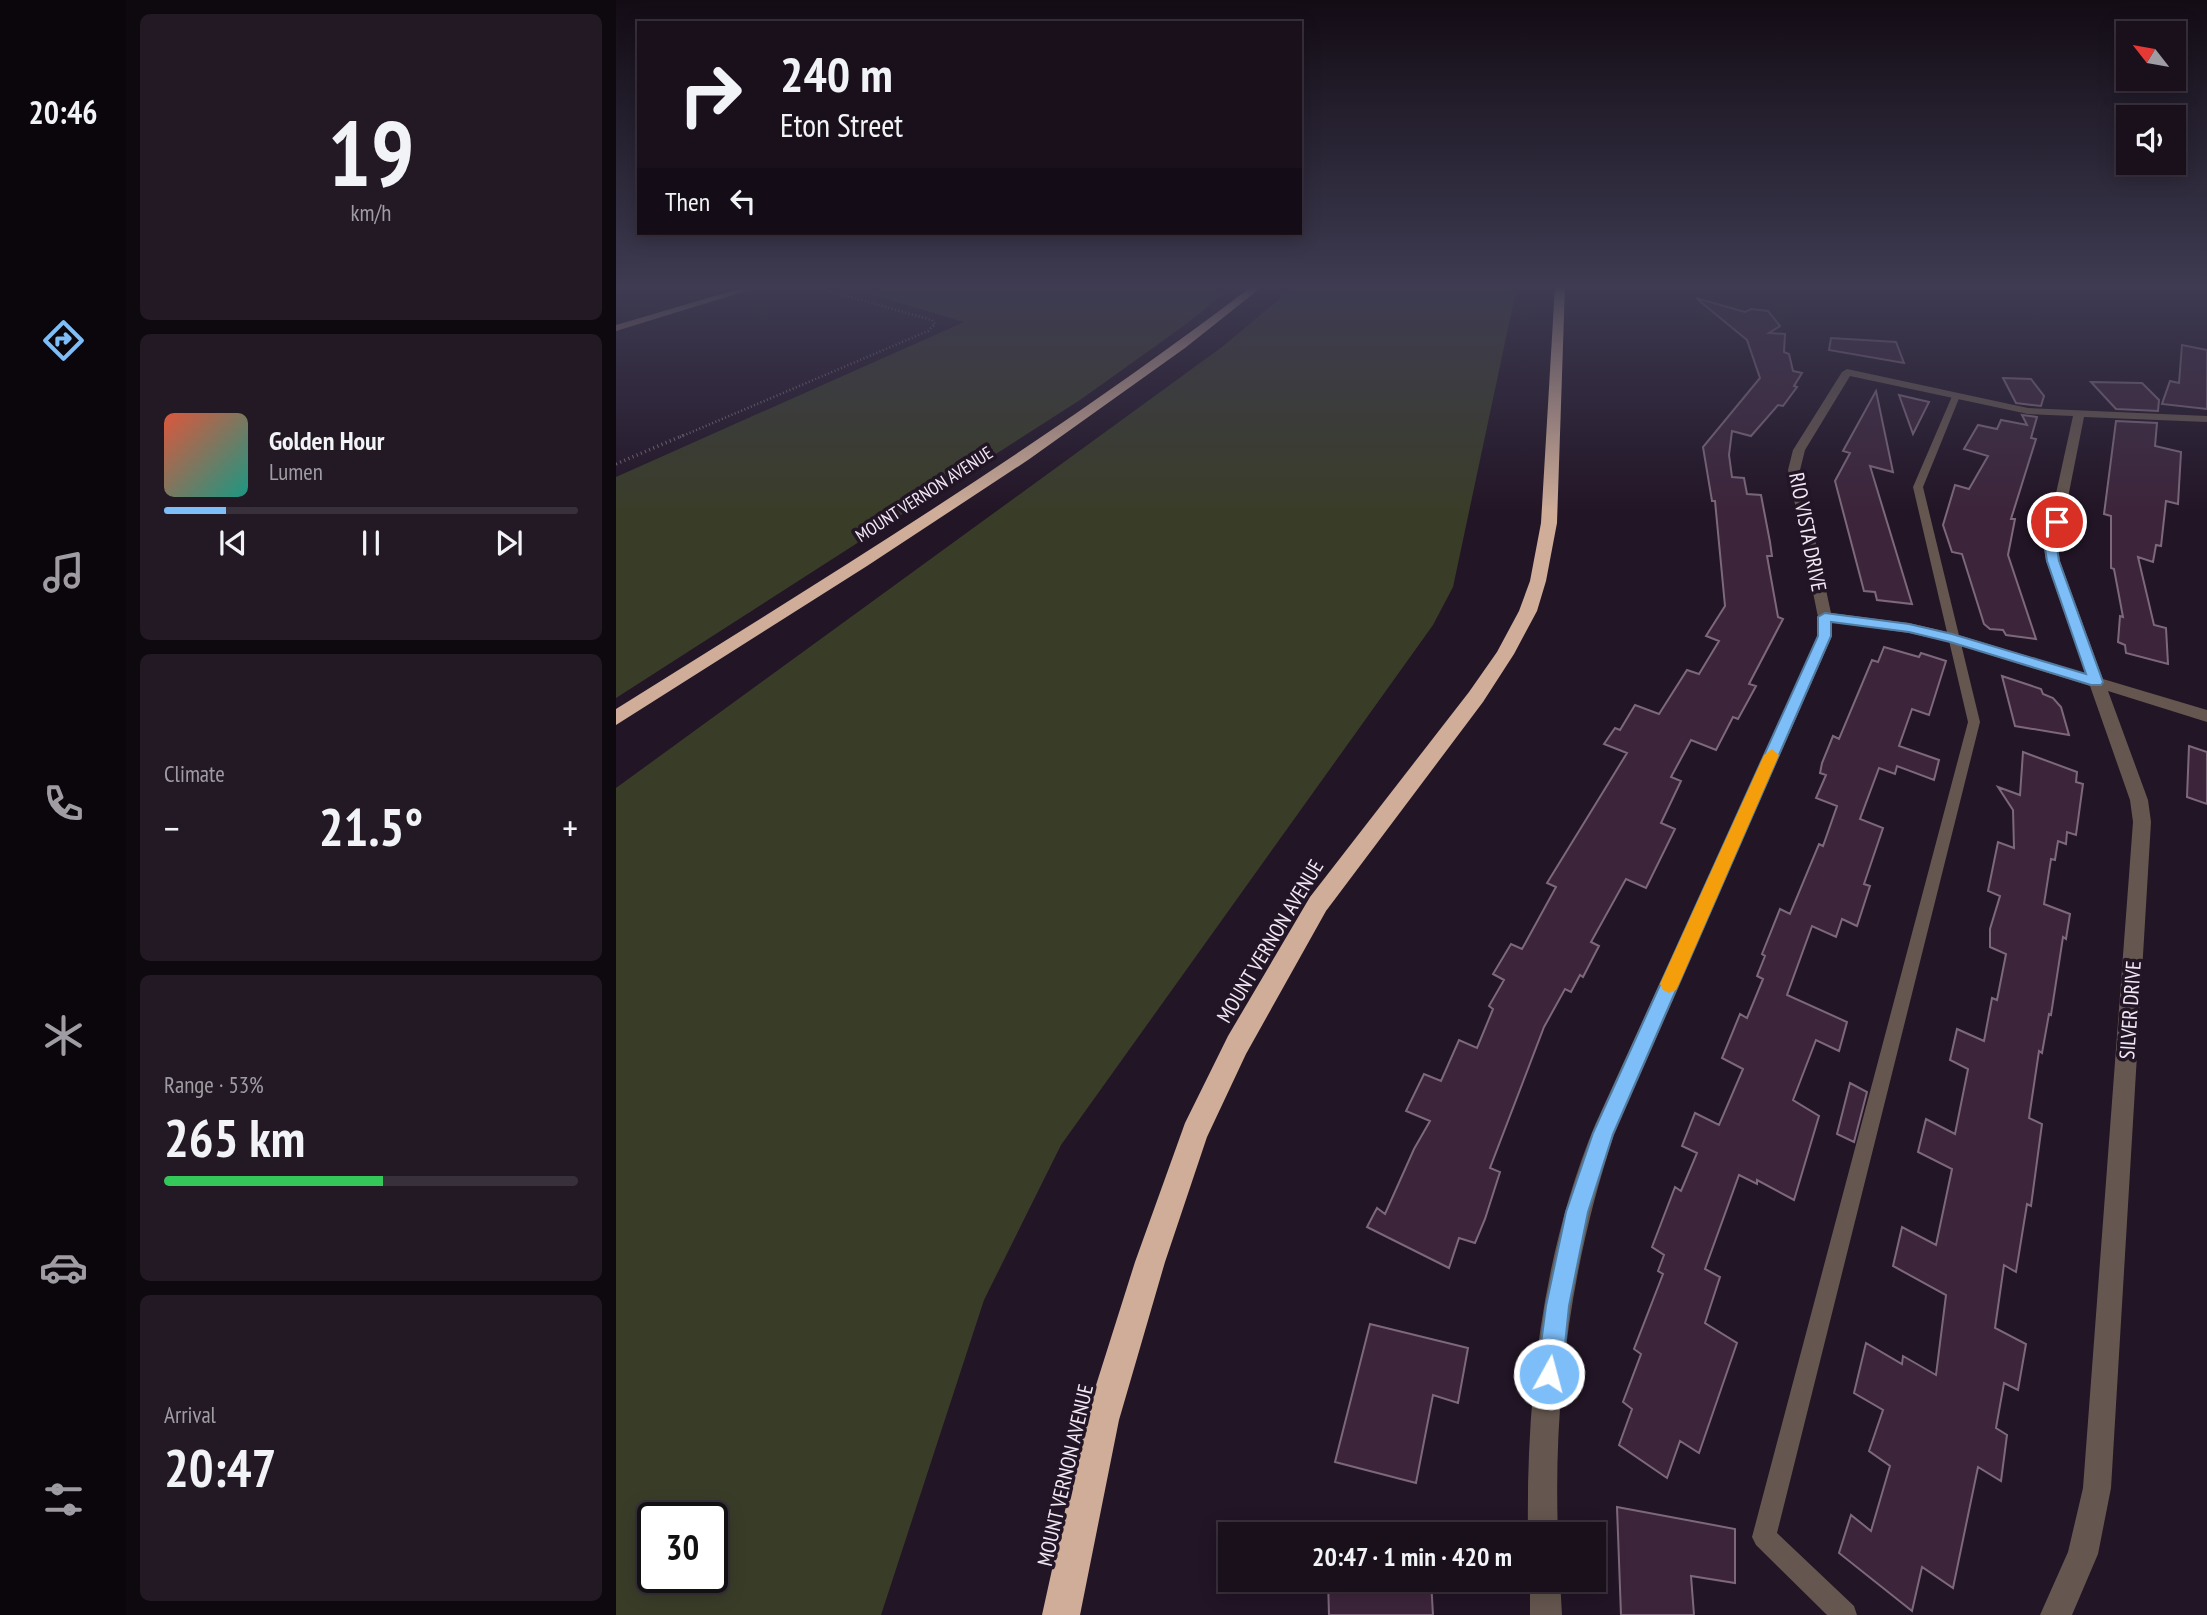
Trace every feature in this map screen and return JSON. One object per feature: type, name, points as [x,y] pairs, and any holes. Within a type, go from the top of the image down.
[{"type":"highway","name":"MOUNT VERNON AVENUE","points":[[616,718],[1011,465],[1162,361]]},
{"type":"highway","name":"MOUNT VERNON AVENUE","points":[[1060,1615],[1102,1420],[1150,1262],[1195,1133],[1237,1045],[1318,904],[1476,696],[1505,654],[1528,611],[1538,581],[1549,523],[1557,361]]},
{"type":"street","name":"RIO VISTA DRIVE","points":[[1543,1522],[1547,1396],[1557,1306],[1577,1212],[1603,1133],[1825,636],[1825,617],[1794,470],[1799,450],[1847,372],[1956,396]]},
{"type":"street","points":[[1956,396],[2028,411],[2207,419]]},
{"type":"street","name":"SILVER DRIVE","points":[[2056,1615],[2083,1554],[2097,1488],[2143,822],[2139,800],[2053,561],[2051,548],[2079,415]]},
{"type":"street","points":[[1825,617],[1909,628],[1952,638],[2207,716]]},
{"type":"street","points":[[1545,1592],[1546,1615]]},
{"type":"lane","points":[[1845,1615],[1764,1537],[1974,722],[1918,487],[1956,396]]},
{"type":"path","points":[[616,464],[857,361]]},
{"type":"green space","points":[[876,361],[1134,361],[1080,400],[616,698],[616,477]]},
{"type":"green space","points":[[1202,361],[1501,361],[1453,587],[1433,625],[1061,1145],[984,1300],[881,1615],[616,1615],[616,788]]},
{"type":"building","points":[[1754,361],[1791,361],[1793,371],[1802,373],[1794,386],[1797,387],[1783,406],[1778,405],[1751,436],[1732,431],[1729,455],[1732,477],[1744,478],[1747,494],[1761,495],[1772,556],[1767,556],[1778,617],[1783,619],[1749,684],[1756,686],[1738,719],[1733,717],[1716,750],[1691,740],[1671,777],[1681,781],[1661,823],[1675,829],[1646,888],[1626,879],[1591,942],[1599,946],[1583,977],[1580,975],[1571,992],[1565,989],[1544,1027],[1490,1168],[1500,1172],[1485,1219],[1475,1243],[1459,1238],[1449,1268],[1367,1227],[1377,1208],[1385,1214],[1414,1149],[1430,1121],[1406,1111],[1424,1074],[1441,1081],[1459,1040],[1477,1048],[1493,1009],[1489,1006],[1504,980],[1493,974],[1511,944],[1522,949],[1556,887],[1547,883],[1627,753],[1604,744],[1615,728],[1620,730],[1635,705],[1659,714],[1687,670],[1699,674],[1719,641],[1706,636],[1725,606],[1715,501],[1712,501],[1703,447],[1760,378]]},
{"type":"building","points":[[2181,361],[2207,361],[2207,409],[2162,404],[2170,381],[2179,383]]},
{"type":"building","points":[[2003,378],[2031,379],[2044,396],[2041,406],[2016,403]]},
{"type":"building","points":[[2091,382],[2142,383],[2159,400],[2158,411],[2116,409]]},
{"type":"building","points":[[1876,391],[1893,472],[1870,466],[1912,604],[1877,600],[1875,592],[1864,591],[1835,481],[1850,453],[1843,451]]},
{"type":"building","points":[[1899,395],[1929,402],[1913,434]]},
{"type":"building","points":[[2022,415],[2037,417],[2031,438],[2036,439],[2011,519],[2015,519],[2008,555],[2036,639],[2006,635],[2003,630],[1990,629],[1984,624],[1962,554],[1952,552],[1943,525],[1955,485],[1969,489],[1988,456],[1964,449],[1978,425],[1997,429],[2001,420],[2027,425]]},
{"type":"building","points":[[2116,421],[2157,423],[2155,446],[2181,452],[2178,504],[2166,501],[2161,546],[2156,545],[2153,562],[2138,557],[2154,625],[2166,628],[2168,664],[2126,653],[2125,645],[2118,642],[2120,616],[2123,617],[2114,569],[2111,568],[2111,516],[2104,514]]},
{"type":"building","points":[[1884,647],[1919,657],[1921,653],[1946,661],[1929,715],[1912,709],[1899,746],[1939,760],[1934,780],[1897,766],[1895,774],[1879,768],[1860,819],[1883,828],[1864,884],[1870,886],[1857,926],[1842,919],[1836,937],[1812,926],[1787,995],[1847,1022],[1839,1051],[1816,1040],[1793,1100],[1819,1116],[1794,1200],[1757,1180],[1757,1184],[1739,1175],[1705,1269],[1720,1277],[1705,1323],[1737,1343],[1699,1453],[1680,1441],[1667,1478],[1619,1445],[1632,1409],[1623,1402],[1641,1354],[1634,1349],[1663,1274],[1658,1271],[1664,1255],[1652,1247],[1675,1187],[1681,1191],[1697,1153],[1682,1146],[1695,1113],[1719,1125],[1743,1069],[1722,1058],[1740,1014],[1747,1018],[1763,979],[1757,976],[1765,956],[1762,954],[1780,909],[1790,914],[1819,844],[1823,846],[1837,806],[1816,798],[1826,775],[1820,773],[1822,763],[1833,736],[1839,739],[1872,660],[1878,662]]},
{"type":"building","points":[[2002,676],[2041,689],[2043,694],[2053,698],[2061,707],[2069,735],[2015,726]]},
{"type":"building","points":[[2189,746],[2207,752],[2207,804],[2187,797]]},
{"type":"building","points":[[2023,752],[2077,772],[2076,782],[2083,784],[2076,835],[2067,832],[2066,844],[2058,841],[2055,860],[2051,859],[2044,904],[2070,914],[2066,939],[2063,937],[2051,1015],[2049,1014],[2042,1053],[2039,1051],[2029,1118],[2042,1124],[2031,1206],[2027,1204],[2016,1272],[2004,1265],[1995,1328],[2026,1344],[2018,1390],[2004,1383],[1996,1428],[2007,1435],[2001,1481],[1978,1467],[1953,1588],[1922,1567],[1912,1611],[1839,1553],[1851,1515],[1871,1531],[1890,1466],[1869,1451],[1883,1410],[1854,1393],[1866,1343],[1902,1364],[1903,1356],[1936,1375],[1946,1295],[1893,1266],[1902,1227],[1936,1245],[1952,1169],[1918,1152],[1926,1119],[1955,1134],[1968,1069],[1950,1060],[1957,1029],[1984,1041],[1992,998],[1997,1000],[2006,954],[1990,947],[1990,929],[2000,896],[1988,891],[1998,842],[2014,848],[2013,810],[1998,787],[2020,795]]},
{"type":"building","points":[[1850,1083],[1867,1092],[1854,1142],[1837,1134]]},
{"type":"building","points":[[1370,1324],[1468,1348],[1458,1403],[1433,1395],[1416,1483],[1335,1462]]},
{"type":"building","points":[[1617,1507],[1735,1529],[1735,1583],[1691,1576],[1694,1615],[1621,1615]]},
{"type":"building","points":[[1328,1592],[1432,1592],[1433,1615],[1329,1615]]},
{"type":"slow traffic","points":[[1669,984],[1772,755]]},
{"type":"route","points":[[1549,1374],[1557,1306],[1577,1212],[1603,1133],[1825,636],[1825,617],[1873,622],[1952,638],[2096,682],[2053,561],[2051,548],[2057,522]]}]
